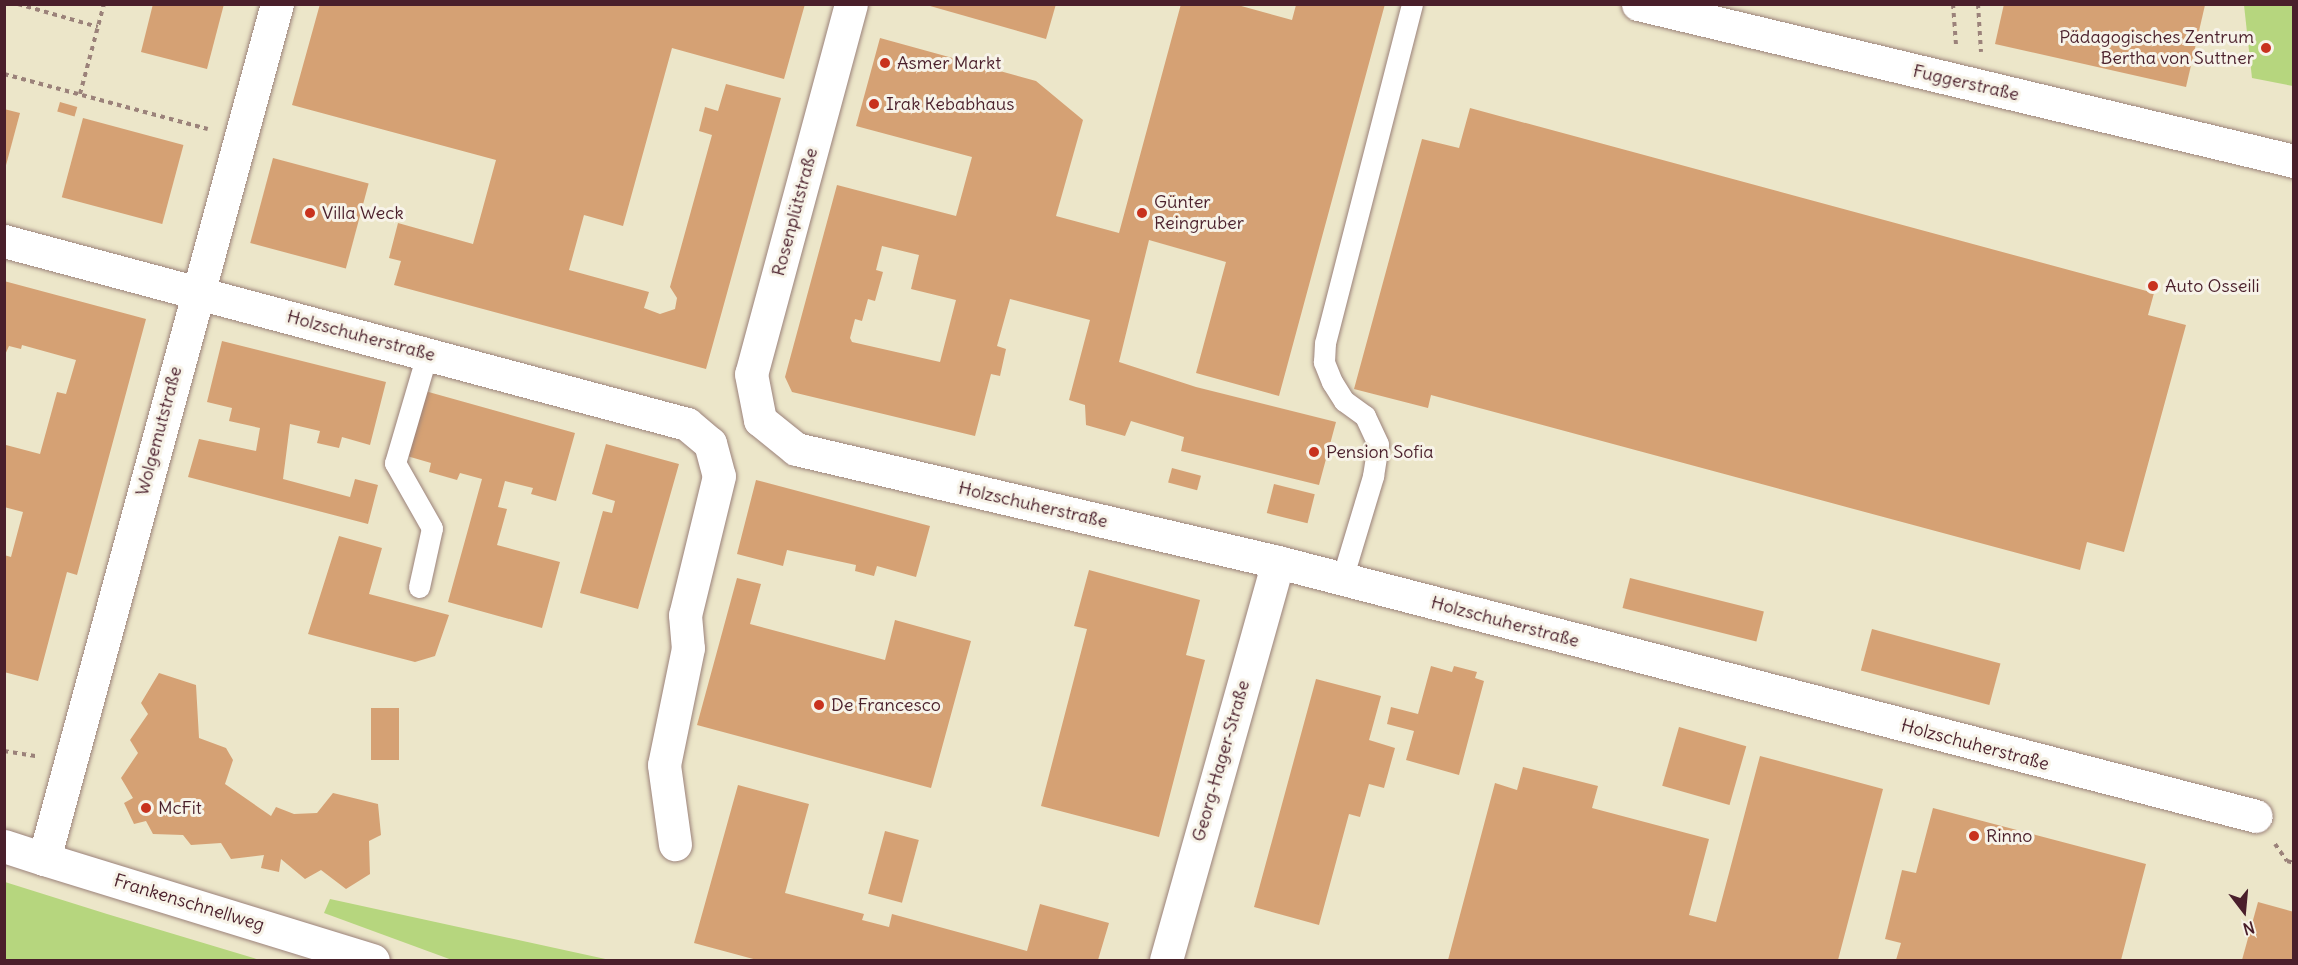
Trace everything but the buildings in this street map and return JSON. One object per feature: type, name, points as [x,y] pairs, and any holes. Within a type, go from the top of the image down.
[{"type":"main road","name":"Wolgemutstraße","points":[[44,859],[277,4]]},
{"type":"main road","name":"Rosenplütstraße","points":[[760,420],[752,374],[851,4]]},
{"type":"main road","name":"Fuggerstraße","points":[[1638,4],[2294,161]]},
{"type":"main road","name":"Holzschuherstraße","points":[[4,241],[687,424],[710,443],[719,476],[685,615],[688,648],[663,765],[675,844]]},
{"type":"main road","name":"Holzschuherstraße","points":[[760,420],[796,449],[1278,562],[2256,816]]},
{"type":"main road","name":"Georg-Hager-Straße","points":[[1166,960],[1278,562]]},
{"type":"main road","name":"Frankenschnellweg","points":[[4,846],[373,960]]},
{"type":"lane","points":[[1342,579],[1373,476],[1378,444],[1365,416],[1344,401],[1332,382],[1324,362],[1324,343],[1412,4]]},
{"type":"lane","points":[[419,587],[432,528],[395,463],[427,354]]},
{"type":"path","points":[[18,4],[98,27]]},
{"type":"path","points":[[80,94],[104,4]]},
{"type":"path","points":[[1978,4],[1983,87]]},
{"type":"path","points":[[4,74],[240,138]]},
{"type":"green space","name":"Pädagogisches Zentrum Bertha von Suttner","points":[[2244,5],[2293,5],[2293,86],[2252,78]]},
{"type":"green space","points":[[5,882],[107,914],[260,960],[5,960]]},
{"type":"green space","points":[[330,899],[610,960],[452,960],[324,913]]},
{"type":"place","name":"Pädagogisches Zentrum Bertha von Suttner","points":[[2266,48]]},
{"type":"place","name":"Asmer Markt","points":[[885,63]]},
{"type":"place","name":"Irak Kebabhaus","points":[[874,104]]},
{"type":"place","name":"Villa Weck","points":[[310,213]]},
{"type":"place","name":"Günter Reingruber","points":[[1142,213]]},
{"type":"place","name":"Auto Osseili","points":[[2153,286]]},
{"type":"place","name":"Pension Sofia","points":[[1314,452]]},
{"type":"place","name":"De Francesco","points":[[819,705]]},
{"type":"place","name":"McFit","points":[[146,808]]},
{"type":"place","name":"Rinno","points":[[1974,836]]}]
